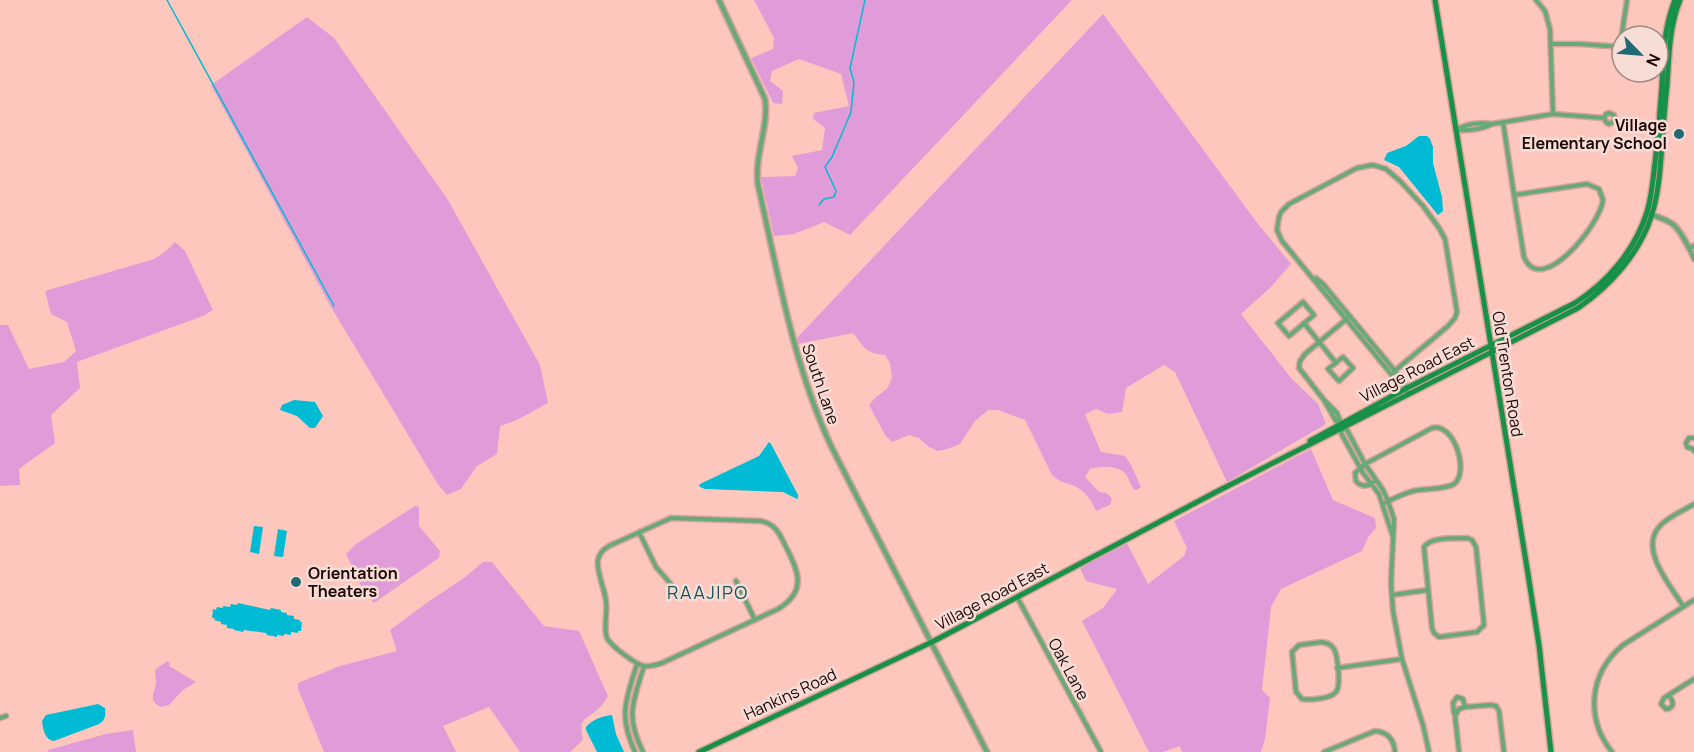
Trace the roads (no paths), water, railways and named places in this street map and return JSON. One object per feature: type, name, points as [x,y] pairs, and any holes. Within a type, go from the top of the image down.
[{"type":"main road","name":"Old Trenton Road","points":[[1435,0],[1536,626],[1551,752]]},
{"type":"main road","points":[[1668,24],[1675,0]]},
{"type":"main road","points":[[1670,29],[1680,0]]},
{"type":"main road","name":"Village Road East","points":[[893,661],[1230,486],[1340,424],[1491,349],[1575,303],[1592,291],[1623,258],[1649,214],[1660,84]]},
{"type":"main road","name":"Hankins Road","points":[[699,752],[893,661]]},
{"type":"street","name":"South Lane","points":[[720,0],[765,99],[766,115],[757,168],[758,184],[798,357],[820,420],[987,752]]},
{"type":"street","points":[[1536,0],[1547,17],[1550,29],[1553,114]]},
{"type":"street","points":[[1624,24],[1627,0]]},
{"type":"street","points":[[1551,44],[1610,46]]},
{"type":"street","points":[[1456,130],[1487,127],[1492,124],[1553,114],[1604,118]]},
{"type":"street","points":[[1503,122],[1514,195],[1524,257],[1529,266],[1544,269],[1574,249],[1592,226],[1603,204],[1603,197],[1599,189],[1587,184],[1514,195]]},
{"type":"street","points":[[1393,372],[1448,327],[1457,312],[1445,239],[1439,228],[1423,206],[1391,172],[1379,166],[1367,165],[1289,204],[1279,217],[1277,230],[1290,251],[1308,272],[1324,285],[1393,372],[1405,392]]},
{"type":"street","points":[[1649,214],[1674,224],[1692,247],[1694,259]]},
{"type":"street","points":[[1303,302],[1314,315],[1304,323],[1288,336],[1278,323],[1303,302]]},
{"type":"street","points":[[1348,317],[1302,358],[1299,368],[1337,413],[1341,433],[1373,482],[1394,538]]},
{"type":"street","points":[[1304,323],[1336,363]]},
{"type":"street","points":[[1343,357],[1353,368],[1339,381],[1329,369],[1336,363],[1343,357]]},
{"type":"street","points":[[1373,482],[1364,486],[1356,481],[1355,473],[1362,466],[1434,427],[1443,428],[1451,436],[1460,465],[1459,477],[1455,483],[1449,486],[1412,491],[1383,504]]},
{"type":"street","points":[[1694,438],[1689,438],[1686,443],[1687,447],[1694,449]]},
{"type":"street","points":[[1373,482],[1383,490],[1394,519],[1392,595],[1402,659],[1429,752]]},
{"type":"street","points":[[1683,606],[1655,560],[1652,544],[1659,527],[1694,504]]},
{"type":"street","points":[[671,518],[761,521],[771,524],[795,563],[798,583],[794,595],[784,606],[755,620],[662,663],[644,666],[637,664],[610,643],[608,638],[606,632],[607,603],[598,560],[604,548],[671,518]]},
{"type":"street","points":[[639,532],[656,567],[676,590],[677,598]]},
{"type":"street","points":[[1467,538],[1472,540],[1476,547],[1483,628],[1477,632],[1465,634],[1443,637],[1436,635],[1432,628],[1428,590],[1424,550],[1426,545],[1433,541],[1467,538]]},
{"type":"street","points":[[736,581],[755,620]]},
{"type":"street","points":[[1392,595],[1428,590]]},
{"type":"street","name":"Oak Lane","points":[[1017,597],[1101,752]]},
{"type":"street","points":[[1612,752],[1602,736],[1595,717],[1594,691],[1599,674],[1608,660],[1623,645],[1694,600]]},
{"type":"street","points":[[1325,642],[1334,649],[1337,668],[1339,683],[1336,692],[1330,696],[1302,699],[1296,692],[1292,652],[1299,645],[1325,642]]},
{"type":"street","points":[[1337,668],[1402,659]]},
{"type":"street","points":[[637,664],[624,712],[626,729],[634,751],[641,750],[633,726],[632,708],[644,666]]},
{"type":"street","points":[[1670,695],[1694,679]]},
{"type":"street","points":[[1460,752],[1453,703],[1455,698],[1463,699],[1465,708]]},
{"type":"street","points":[[1455,716],[1459,709],[1491,705],[1498,708],[1504,752]]},
{"type":"street","points":[[0,718],[6,716]]},
{"type":"street","points":[[1324,752],[1376,731],[1391,738],[1395,745],[1395,752]]},
{"type":"water","points":[[1419,136],[1427,136],[1433,147],[1433,163],[1442,197],[1443,211],[1438,215],[1399,167],[1384,160],[1387,153],[1406,146]]},
{"type":"water","points":[[294,400],[315,402],[323,416],[315,428],[310,428],[297,416],[280,410],[282,405]]},
{"type":"water","points":[[769,442],[798,495],[797,499],[783,492],[700,487],[702,483],[759,456]]},
{"type":"water","points":[[254,526],[263,527],[259,554],[250,552]]},
{"type":"water","points":[[278,529],[287,531],[283,557],[274,556]]},
{"type":"water","points":[[238,603],[281,610],[302,622],[301,631],[291,632],[291,635],[277,635],[277,637],[266,633],[244,630],[243,632],[227,628],[227,625],[212,618],[213,609],[223,608],[223,606],[230,607],[231,604],[237,605]]},
{"type":"water","points":[[98,704],[105,708],[104,719],[99,724],[54,741],[47,737],[42,721],[46,715]]},
{"type":"water","points":[[612,715],[616,734],[624,752],[597,752],[586,727],[598,718]]},
{"type":"waterway","points":[[167,0],[334,306]]},
{"type":"waterway","points":[[819,205],[824,199],[834,197],[836,191],[825,167],[832,157],[851,112],[854,82],[850,68],[865,0]]},
{"type":"place","name":"Village Elementary School","points":[[1679,134]]},
{"type":"place","name":"Orientation Theaters","points":[[296,582]]},
{"type":"district","name":"RAAJIPO","points":[[708,593]]}]
